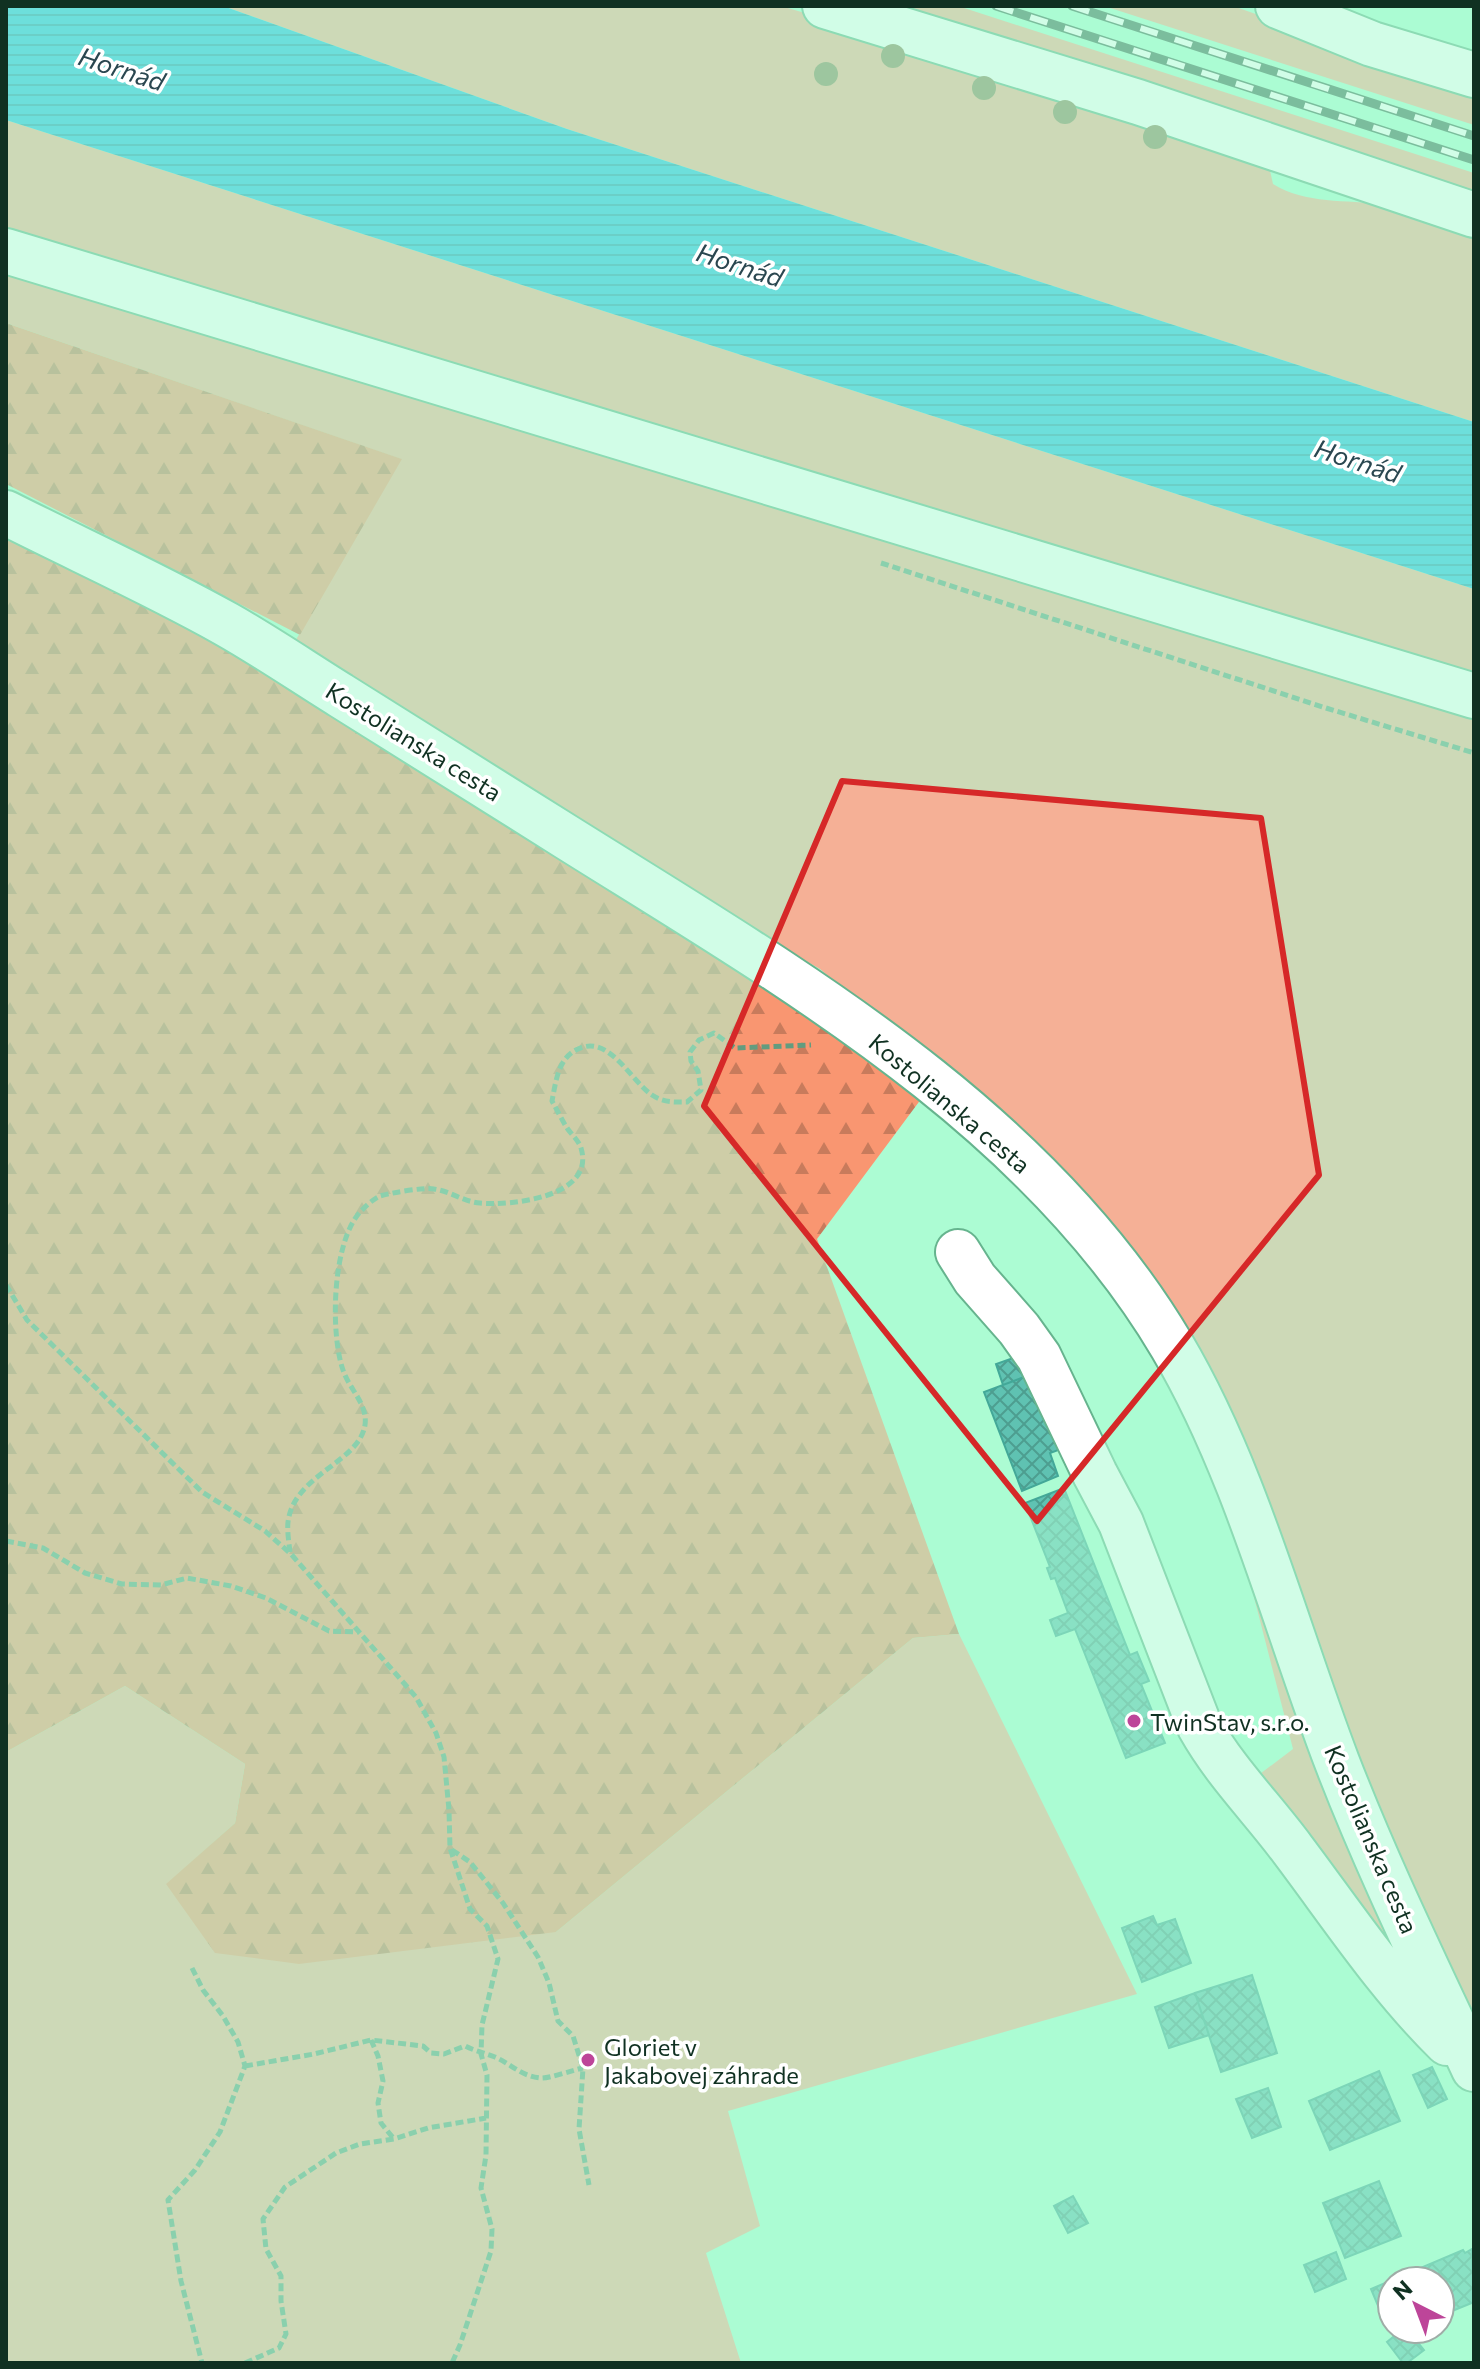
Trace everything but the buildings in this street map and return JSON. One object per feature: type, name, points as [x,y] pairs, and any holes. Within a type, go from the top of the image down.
[{"type":"street","points":[[825,6],[1138,102],[1474,215]]},
{"type":"street","points":[[1278,6],[1372,44],[1474,75]]},
{"type":"street","points":[[6,251],[1474,696]]},
{"type":"street","name":"Kostolianska cesta","points":[[6,513],[228,625],[783,972],[933,1083],[1025,1164],[1069,1208],[1122,1273],[1173,1348],[1207,1416],[1245,1503],[1338,1765],[1474,2069]]},
{"type":"street","points":[[958,1252],[975,1279],[1039,1357],[1121,1523],[1200,1727],[1214,1751],[1291,1846],[1354,1934],[1437,2033],[1474,2069]]},
{"type":"path","points":[[291,1554],[288,1523],[296,1499],[327,1467],[354,1449],[366,1423],[361,1402],[343,1371],[336,1333],[335,1297],[343,1248],[358,1214],[378,1197],[432,1188],[477,1203],[513,1203],[552,1194],[574,1180],[582,1166],[581,1147],[552,1101],[558,1072],[568,1053],[585,1045],[602,1048],[650,1094],[666,1102],[687,1102],[701,1090],[698,1071],[691,1061],[690,1052],[699,1040],[714,1033],[735,1048],[826,1044],[847,1017]]},
{"type":"path","points":[[6,1285],[27,1320],[202,1492],[265,1531],[291,1554],[416,1697],[436,1733],[444,1757],[450,1848],[470,1909],[487,1926],[498,1959],[482,2025],[481,2054],[487,2075],[486,2155],[481,2188],[492,2229],[491,2251],[452,2363]]},
{"type":"path","points":[[6,1541],[43,1548],[85,1573],[122,1584],[161,1585],[187,1578],[231,1586],[266,1598],[329,1631],[360,1632]]},
{"type":"path","points":[[450,1848],[470,1862],[503,1903],[538,1957],[549,1983],[558,2021],[573,2036],[583,2068],[579,2129],[589,2185]]},
{"type":"path","points":[[192,1968],[238,2042],[245,2066],[220,2132],[195,2170],[168,2200],[181,2281],[202,2363]]},
{"type":"path","points":[[245,2066],[371,2040],[423,2046],[431,2053],[444,2054],[465,2046],[494,2057],[518,2073],[544,2079],[583,2068]]},
{"type":"path","points":[[371,2040],[383,2081],[378,2103],[381,2123],[394,2139]]},
{"type":"path","points":[[245,2363],[279,2348],[286,2334],[281,2276],[266,2249],[263,2219],[285,2187],[336,2153],[360,2144],[486,2118]]},
{"type":"highlighted area","points":[[842,781],[1261,818],[1319,1175],[1037,1521],[704,1106]]},
{"type":"shaded area","points":[[223,6],[781,6],[1050,85],[1269,166],[1273,184],[1299,195],[1394,206],[1474,228],[1474,422],[567,129]]},
{"type":"shaded area","points":[[854,6],[958,6],[1474,173],[1474,202]]},
{"type":"shaded area","points":[[1104,6],[1233,6],[1474,85],[1474,125]]},
{"type":"shaded area","points":[[6,120],[1474,589],[1474,684],[6,239]]},
{"type":"shaded area","points":[[6,267],[1474,711],[1474,2028],[1378,1811],[1216,1393],[886,1026],[820,969],[732,919],[290,650],[401,459],[6,323]]},
{"type":"shaded area","points":[[1247,1570],[1404,1966],[1248,1783],[1293,1749]]},
{"type":"shaded area","points":[[959,1634],[1137,1994],[728,2111],[760,2226],[706,2253],[741,2363],[6,2363],[6,1752],[125,1686],[245,1764],[235,1823],[167,1884],[556,1932],[913,1638]]},
{"type":"green space","points":[[6,323],[402,459],[300,635],[6,484]]},
{"type":"green space","points":[[6,513],[933,1083],[817,1239],[959,1634],[913,1638],[556,1932],[299,1964],[215,1953],[166,1884],[235,1823],[245,1764],[125,1686],[6,1752]]},
{"type":"water","name":"Hornád","points":[[6,6],[223,6],[567,129],[1474,422],[1474,589],[6,120]]},
{"type":"railway","points":[[996,6],[1474,160]]},
{"type":"railway","points":[[1072,6],[1474,136]]},
{"type":"place","name":"TwinStav, s.r.o.","points":[[1134,1721]]},
{"type":"place","name":"Gloriet v Jakabovej záhrade","points":[[588,2060]]}]
